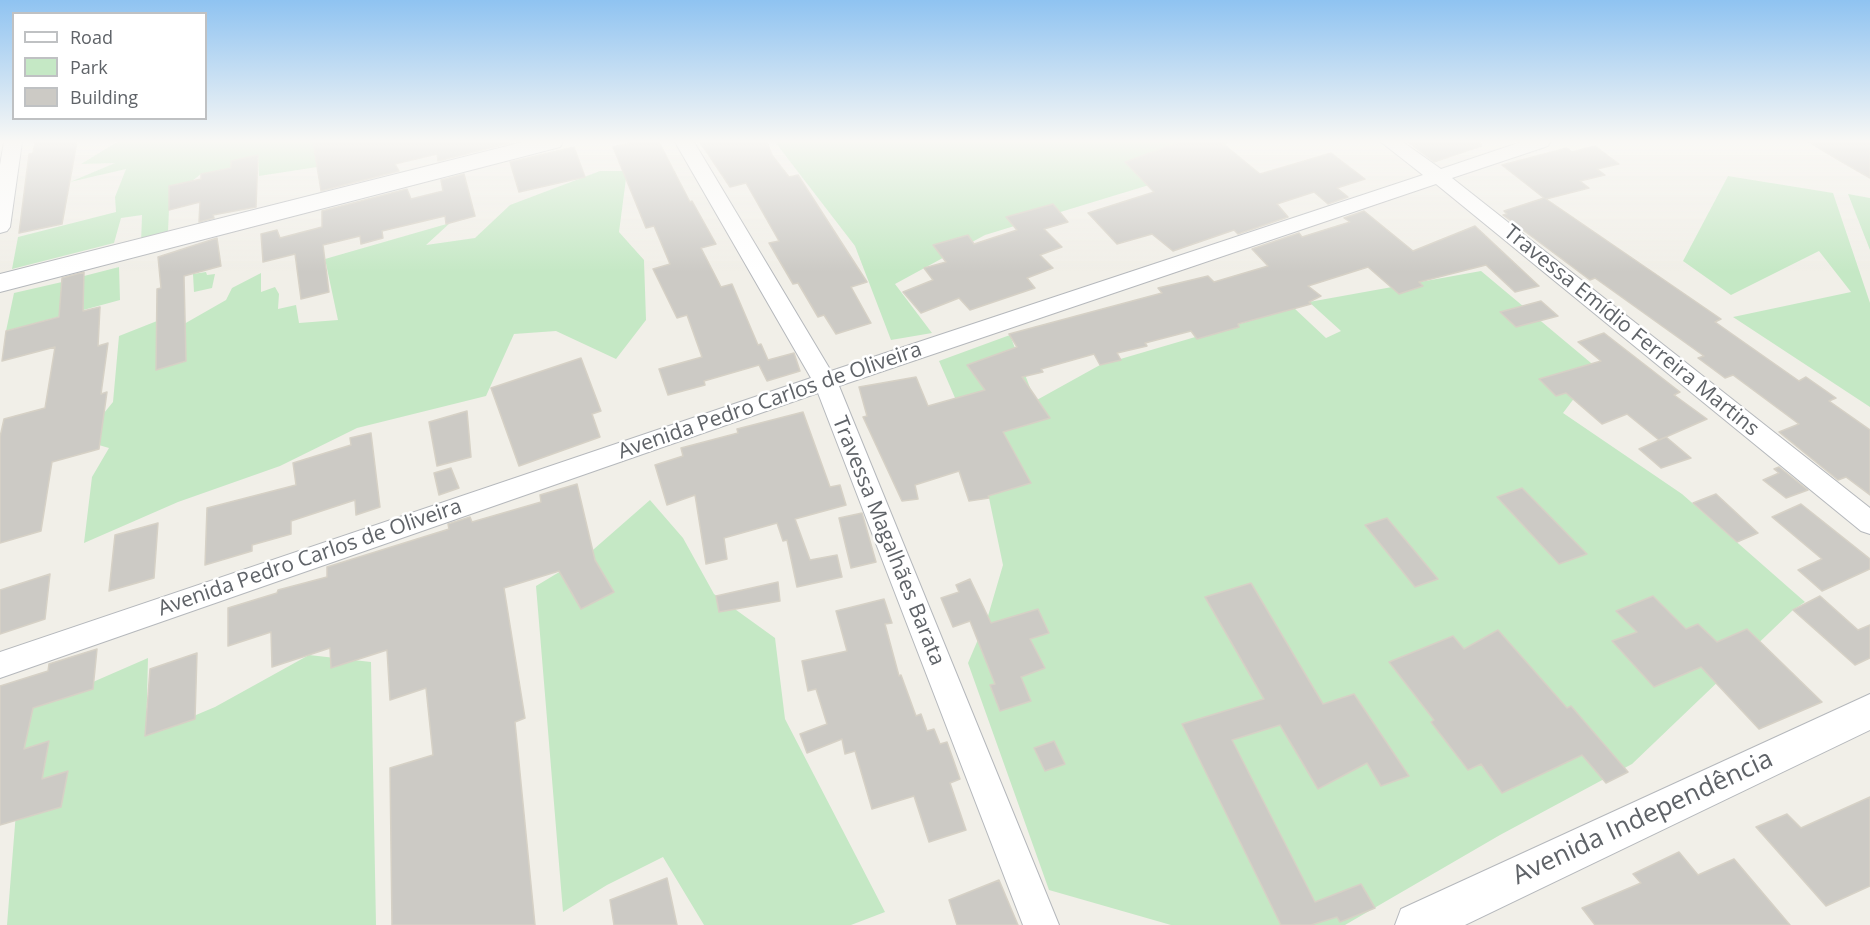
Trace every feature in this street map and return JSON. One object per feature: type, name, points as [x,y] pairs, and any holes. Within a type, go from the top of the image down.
[{"type":"street","points":[[0,227],[6,185]]},
{"type":"street","points":[[0,283],[383,185]]},
{"type":"street","name":"Travessa Magalhães Barata","points":[[709,185],[825,382],[1041,925]]},
{"type":"street","name":"Avenida Pedro Carlos de Oliveira","points":[[0,664],[825,382],[1415,185]]},
{"type":"street","name":"Travessa Emídio Ferreira Martins","points":[[1449,185],[1870,523]]},
{"type":"street","name":"Avenida Independência","points":[[1417,925],[1870,711]]},
{"type":"green space","points":[[120,185],[174,185],[170,186],[168,232],[141,243],[142,215],[121,218],[114,243],[12,269],[18,237],[116,212],[115,197]]},
{"type":"green space","points":[[562,185],[625,185],[619,232],[644,260],[646,320],[616,359],[556,331],[514,334],[486,396],[357,428],[280,466],[178,502],[84,543],[92,477],[109,448],[75,438],[78,420],[104,413],[113,402],[119,336],[157,321],[157,369],[185,361],[184,324],[226,300],[232,288],[261,273],[261,292],[275,287],[279,294],[278,309],[296,305],[299,323],[338,320],[325,259],[450,223],[426,245],[475,238],[510,205]]},
{"type":"green space","points":[[808,185],[1149,185],[985,235],[895,284],[932,333],[891,340],[855,246]]},
{"type":"green space","points":[[1723,185],[1785,185],[1833,193],[1870,303],[1870,407],[1733,317],[1851,292],[1819,251],[1731,295],[1683,261]]},
{"type":"green space","points":[[1848,194],[1870,198],[1870,250]]},
{"type":"green space","points":[[119,267],[120,300],[6,331],[14,293],[62,282],[83,299],[84,276]]},
{"type":"green space","points":[[1481,271],[1597,368],[1563,413],[1682,494],[1805,602],[1793,610],[1632,764],[1500,835],[1345,925],[1171,925],[1049,890],[968,663],[988,616],[1003,565],[989,498],[962,414],[939,361],[1010,335],[1035,401],[1100,365],[1294,308],[1326,338],[1341,331],[1309,302]]},
{"type":"green space","points":[[206,272],[207,275],[215,274],[212,288],[194,292],[193,274]]},
{"type":"green space","points":[[650,500],[683,538],[714,594],[775,638],[785,719],[885,912],[851,925],[704,925],[663,857],[607,885],[563,912],[536,586],[586,556]]},
{"type":"green space","points":[[309,655],[371,662],[376,925],[7,925],[24,712],[148,658],[146,736],[215,707]]},
{"type":"building","points":[[25,185],[69,185],[62,224],[19,233]]},
{"type":"building","points":[[257,185],[256,207],[213,215],[214,218],[199,222],[200,202],[169,210],[169,186]]},
{"type":"building","points":[[320,185],[344,185],[321,191]]},
{"type":"building","points":[[442,185],[467,185],[475,216],[446,224],[445,216],[382,231],[383,238],[361,244],[360,236],[323,245],[329,292],[301,299],[295,254],[263,262],[261,234],[277,230],[280,238],[322,227],[322,211],[407,189],[411,199],[443,191]]},
{"type":"building","points":[[517,185],[549,185],[519,192]]},
{"type":"building","points":[[629,185],[681,185],[716,244],[701,248],[721,287],[732,284],[758,345],[761,344],[768,360],[794,353],[800,371],[767,381],[759,365],[704,381],[705,385],[668,395],[659,369],[702,357],[687,315],[677,318],[653,269],[670,264],[654,226],[646,228]]},
{"type":"building","points":[[747,185],[805,185],[867,282],[851,287],[871,323],[836,334],[824,315],[818,317],[798,283],[793,284],[769,243],[779,241]]},
{"type":"building","points":[[1147,185],[1346,185],[1337,188],[1348,197],[1328,204],[1314,192],[1277,204],[1288,217],[1238,234],[1234,230],[1173,251],[1152,234],[1117,244],[1088,213],[1154,192]]},
{"type":"building","points":[[1528,185],[1585,185],[1589,188],[1546,199],[1721,319],[1715,322],[1799,381],[1806,377],[1836,398],[1829,401],[1870,430],[1870,495],[1846,477],[1838,480],[1779,432],[1799,424],[1733,375],[1725,378],[1698,358],[1704,356],[1595,278],[1590,280],[1503,215],[1507,214],[1504,211],[1544,198]]},
{"type":"building","points":[[1053,204],[1068,222],[1044,229],[1062,247],[1040,255],[1053,268],[1027,278],[1035,288],[970,310],[959,298],[921,313],[903,292],[933,280],[924,268],[946,262],[933,245],[968,235],[974,244],[1017,230],[1006,217]]},
{"type":"building","points":[[1364,211],[1413,251],[1475,226],[1539,286],[1515,292],[1486,265],[1419,282],[1423,286],[1399,294],[1368,267],[1308,286],[1321,296],[1309,302],[1311,304],[1238,324],[1239,327],[1197,339],[1191,331],[1145,343],[1147,346],[1117,353],[1121,360],[1100,365],[1094,354],[1041,369],[1043,372],[1022,377],[1050,418],[1003,432],[1031,483],[988,496],[989,498],[969,501],[959,471],[915,485],[918,499],[902,501],[863,417],[867,416],[859,387],[916,377],[928,406],[985,390],[967,365],[1017,347],[1009,334],[1162,293],[1158,288],[1208,276],[1214,282],[1268,266],[1252,249],[1299,233],[1302,237],[1350,222],[1344,218]]},
{"type":"building","points":[[217,238],[221,266],[184,276],[186,361],[156,370],[157,289],[161,288],[158,257]]},
{"type":"building","points":[[84,272],[83,311],[100,307],[98,346],[108,343],[101,394],[107,392],[99,449],[52,462],[41,531],[0,543],[0,437],[4,419],[45,408],[55,347],[2,361],[6,331],[59,317],[62,278]]},
{"type":"building","points":[[1541,301],[1558,316],[1516,327],[1500,312]]},
{"type":"building","points":[[1604,333],[1680,392],[1674,395],[1707,419],[1659,440],[1627,414],[1602,424],[1566,393],[1556,396],[1539,379],[1601,361],[1578,342]]},
{"type":"building","points":[[581,358],[601,411],[592,414],[600,437],[519,466],[491,388]]},
{"type":"building","points":[[467,411],[471,457],[437,466],[429,422]]},
{"type":"building","points":[[803,412],[830,487],[840,485],[846,505],[795,519],[810,560],[837,555],[842,577],[797,587],[787,540],[783,541],[777,523],[724,538],[727,559],[706,564],[695,495],[667,505],[655,465],[683,456],[681,448],[738,433],[737,429]]},
{"type":"building","points":[[371,433],[380,507],[356,515],[355,500],[291,521],[291,534],[252,545],[252,551],[205,565],[207,508],[296,485],[293,463],[351,445],[350,438]]},
{"type":"building","points":[[1666,437],[1691,458],[1661,468],[1639,449]]},
{"type":"building","points":[[1779,467],[1808,490],[1786,498],[1763,480],[1779,473],[1774,469]]},
{"type":"building","points":[[451,468],[459,488],[439,495],[434,473]]},
{"type":"building","points":[[577,484],[595,560],[614,592],[581,609],[559,571],[504,588],[525,718],[515,722],[535,925],[392,925],[390,768],[433,755],[426,688],[390,700],[387,650],[331,668],[330,648],[272,667],[271,632],[228,646],[228,608],[277,593],[278,590],[327,577],[327,567],[449,529],[448,524],[470,517],[472,522],[541,502],[540,495]]},
{"type":"building","points":[[1522,488],[1587,554],[1559,564],[1497,497]]},
{"type":"building","points":[[1716,494],[1758,533],[1737,542],[1693,503]]},
{"type":"building","points":[[1801,504],[1870,559],[1870,569],[1822,591],[1798,570],[1822,559],[1772,517]]},
{"type":"building","points":[[862,513],[876,562],[851,568],[839,518]]},
{"type":"building","points":[[1387,518],[1438,579],[1415,587],[1365,525]]},
{"type":"building","points":[[158,523],[154,578],[109,591],[115,535]]},
{"type":"building","points":[[50,574],[45,619],[0,634],[0,590]]},
{"type":"building","points":[[970,579],[991,623],[1038,609],[1049,633],[1030,639],[1045,668],[1021,677],[1031,701],[1000,711],[990,685],[995,684],[970,621],[953,627],[941,598],[959,592],[956,585]]},
{"type":"building","points":[[778,582],[780,601],[719,612],[716,596]]},
{"type":"building","points":[[1251,583],[1323,704],[1354,694],[1409,776],[1381,786],[1367,763],[1318,789],[1280,725],[1232,740],[1315,902],[1361,884],[1375,908],[1340,922],[1337,917],[1311,925],[1281,925],[1182,724],[1264,699],[1205,597]]},
{"type":"building","points":[[1653,596],[1686,629],[1698,624],[1717,642],[1747,629],[1822,702],[1759,729],[1701,667],[1654,687],[1612,641],[1637,632],[1616,611]]},
{"type":"building","points":[[1820,596],[1858,630],[1870,625],[1870,658],[1855,665],[1793,610]]},
{"type":"building","points":[[884,599],[892,623],[885,624],[899,676],[901,675],[916,716],[921,714],[927,731],[934,729],[940,744],[947,742],[960,779],[950,783],[966,830],[929,842],[914,796],[872,809],[855,751],[845,754],[842,739],[807,753],[800,734],[827,724],[816,689],[808,691],[802,661],[847,651],[836,611]]},
{"type":"building","points":[[1498,630],[1567,708],[1571,706],[1628,772],[1606,783],[1582,755],[1502,793],[1481,764],[1468,770],[1431,722],[1434,720],[1389,662],[1453,636],[1464,649]]},
{"type":"building","points":[[97,649],[93,689],[33,708],[24,749],[49,741],[42,779],[68,771],[61,807],[0,825],[0,686],[48,671],[49,664]]},
{"type":"building","points":[[197,653],[195,719],[145,736],[150,669]]},
{"type":"building","points":[[1054,741],[1065,764],[1045,771],[1034,748]]},
{"type":"building","points":[[1870,797],[1870,886],[1826,906],[1756,827],[1787,814],[1801,828]]},
{"type":"building","points":[[1679,852],[1698,875],[1734,859],[1790,925],[1595,925],[1582,908],[1641,883],[1633,874]]},
{"type":"building","points":[[667,878],[677,925],[614,925],[610,900]]},
{"type":"building","points":[[999,880],[1018,925],[957,925],[949,900]]}]
